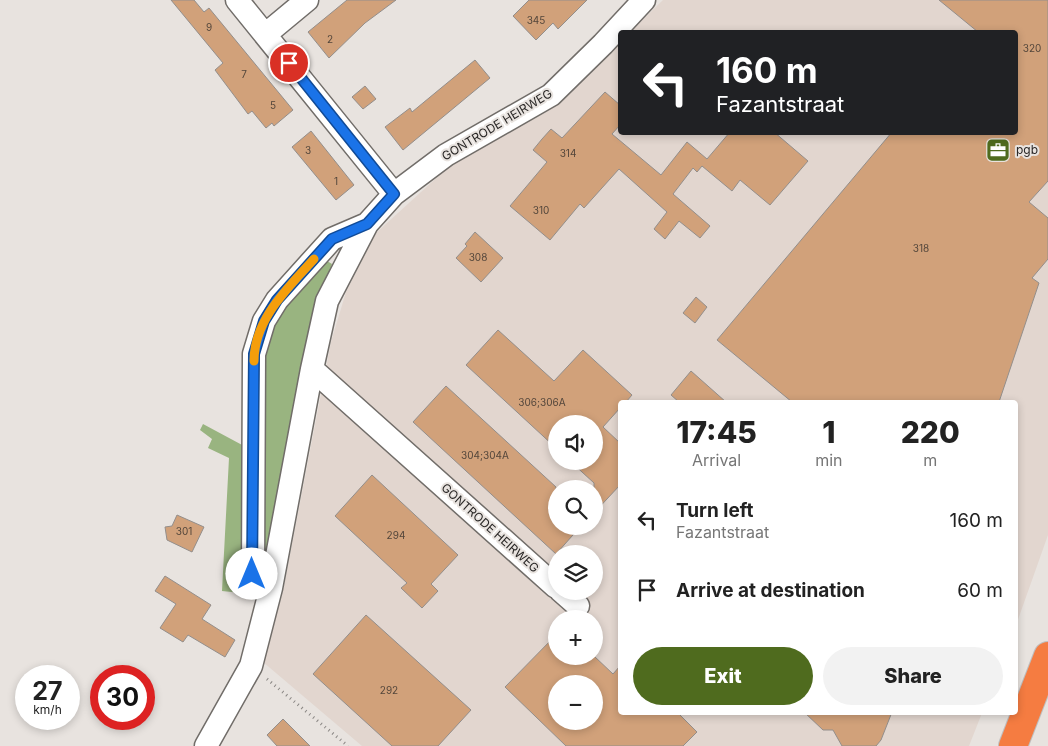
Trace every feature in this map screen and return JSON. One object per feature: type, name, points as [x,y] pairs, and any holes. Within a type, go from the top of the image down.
[{"type":"highway","points":[[1013,746],[1048,656]]},
{"type":"street","points":[[237,0],[394,194]]},
{"type":"street","points":[[266,34],[307,0]]},
{"type":"street","name":"GONTRODE HEIRWEG","points":[[206,746],[251,666],[271,588],[312,369],[327,301],[367,224],[394,194],[446,155],[551,94],[603,44],[644,0]]},
{"type":"street","name":"GONTRODE HEIRWEG","points":[[271,588],[252,574],[254,354],[264,321],[277,300],[332,239],[367,224]]},
{"type":"street","name":"GONTRODE HEIRWEG","points":[[312,369],[548,580]]},
{"type":"street","points":[[571,600],[578,606]]},
{"type":"path","points":[[251,666],[348,746]]},
{"type":"shaded area","points":[[663,0],[1048,0],[1048,535],[1018,620],[1018,400],[618,400],[618,715],[981,715],[969,746],[362,746],[263,662],[284,586],[331,342],[346,292],[376,233],[455,161],[618,43],[618,135],[1018,135],[1018,30],[632,30]]},
{"type":"green space","points":[[324,259],[332,264],[312,327],[269,550],[260,549],[262,353],[287,294]]},
{"type":"green space","points":[[203,424],[244,446],[241,593],[222,591],[229,458],[208,448],[212,439],[200,430]]},
{"type":"building","points":[[171,0],[194,0],[204,12],[209,8],[293,110],[274,126],[272,123],[266,128],[252,111],[248,114],[215,70],[223,63]]},
{"type":"building","points":[[347,0],[396,0],[365,23],[329,58],[308,32]]},
{"type":"building","points":[[529,0],[587,0],[558,29],[553,23],[536,40],[513,16]]},
{"type":"building","points":[[939,0],[1048,0],[1048,181],[1029,202],[1048,218],[1048,259],[1032,278],[1039,283],[1000,400],[790,400],[717,340],[889,135],[1018,135],[1018,30],[976,30]]},
{"type":"building","points":[[475,60],[490,78],[403,150],[385,127],[410,108],[412,112]]},
{"type":"building","points":[[365,86],[376,99],[363,109],[352,97]]},
{"type":"building","points":[[605,92],[618,103],[618,127],[612,134],[661,175],[687,142],[707,159],[727,135],[778,135],[808,161],[770,205],[740,180],[732,191],[702,166],[697,172],[693,168],[673,194],[710,226],[700,238],[679,221],[665,239],[654,229],[667,212],[619,169],[584,208],[580,204],[550,240],[510,206],[547,162],[533,150],[551,129],[562,138]]},
{"type":"building","points":[[311,131],[354,185],[336,200],[292,147]]},
{"type":"building","points":[[475,232],[503,258],[481,282],[456,258],[467,246],[465,244]]},
{"type":"building","points":[[696,297],[707,307],[695,323],[683,313]]},
{"type":"building","points":[[498,330],[554,381],[583,350],[632,395],[628,400],[618,400],[618,410],[603,427],[603,415],[548,415],[548,441],[466,365]]},
{"type":"building","points":[[691,371],[724,400],[677,400],[671,395]]},
{"type":"building","points":[[446,386],[548,480],[548,535],[573,535],[564,545],[548,545],[548,547],[413,422]]},
{"type":"building","points":[[603,427],[618,441],[618,487],[603,503],[603,480],[591,480],[580,470],[603,470]]},
{"type":"building","points":[[372,475],[458,555],[431,584],[438,591],[422,608],[401,588],[407,583],[335,516]]},
{"type":"building","points":[[177,515],[204,527],[192,552],[167,540],[165,527],[172,526]]},
{"type":"building","points":[[165,576],[211,605],[202,619],[235,640],[225,657],[188,635],[183,642],[160,628],[176,604],[155,591]]},
{"type":"building","points":[[366,615],[471,710],[438,746],[392,746],[313,674]]},
{"type":"building","points":[[548,643],[548,665],[603,665],[613,674],[618,668],[618,715],[680,715],[697,732],[683,746],[566,746],[549,730],[603,730],[603,675],[548,675],[548,729],[505,687]]},
{"type":"building","points":[[807,715],[891,715],[881,740],[876,746],[842,746],[833,730],[823,730]]},
{"type":"building","points":[[283,719],[310,746],[277,746],[267,735]]},
{"type":"slow traffic","points":[[254,361],[254,354],[264,321],[277,300],[314,259]]},
{"type":"place","name":"pgb","points":[[998,150]]},
{"type":"route","points":[[252,574],[254,354],[264,321],[277,300],[332,239],[367,224],[394,194],[289,63]]}]
